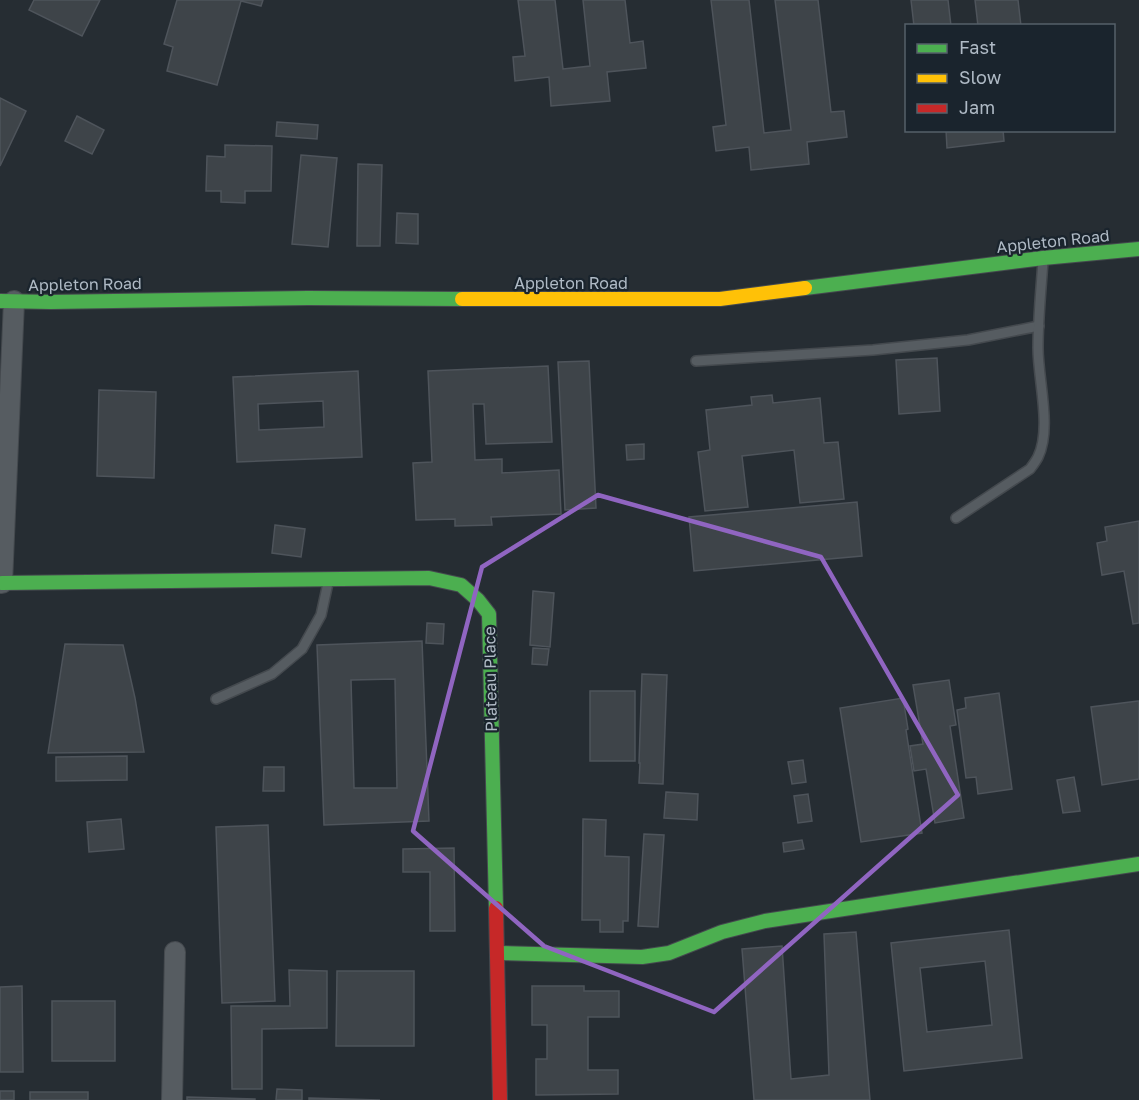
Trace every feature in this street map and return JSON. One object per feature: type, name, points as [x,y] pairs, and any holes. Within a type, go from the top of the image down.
[{"type":"street","name":"Appleton Road","points":[[7,301],[308,297],[720,299],[1043,258],[1139,249]]},
{"type":"street","points":[[1,583],[7,301]]},
{"type":"street","name":"Plateau Place","points":[[1,583],[429,578],[461,585],[478,600],[489,614],[500,1100]]},
{"type":"street","points":[[497,953],[642,957],[669,952],[722,932],[765,921],[1139,864]]},
{"type":"street","points":[[172,1100],[175,952]]},
{"type":"lane","points":[[956,518],[1030,469],[1038,457],[1043,440],[1044,421],[1038,357],[1043,258]]},
{"type":"lane","points":[[696,361],[873,350],[968,340],[1039,326]]},
{"type":"lane","points":[[216,699],[272,674],[302,649],[321,615],[329,579]]},
{"type":"highlighted area","points":[[598,495],[821,557],[958,795],[714,1012],[544,946],[413,831],[482,567]]},
{"type":"building","points":[[34,0],[100,0],[82,36],[29,10]]},
{"type":"building","points":[[177,0],[263,0],[261,6],[241,1],[217,85],[167,71],[173,47],[164,44]]},
{"type":"building","points":[[518,0],[555,0],[563,69],[590,66],[583,0],[625,0],[630,43],[643,41],[646,68],[607,72],[610,101],[551,106],[549,77],[515,81],[513,57],[525,56]]},
{"type":"building","points":[[711,0],[749,0],[764,133],[791,130],[775,0],[818,0],[831,112],[844,111],[847,137],[807,142],[809,164],[751,170],[749,147],[716,151],[713,127],[726,125]]},
{"type":"building","points":[[911,0],[948,0],[951,24],[914,24]]},
{"type":"building","points":[[975,0],[1018,0],[1021,24],[978,24]]},
{"type":"building","points":[[0,98],[26,111],[0,166]]},
{"type":"building","points":[[77,116],[104,130],[92,154],[65,141]]},
{"type":"building","points":[[277,122],[318,125],[317,139],[276,136]]},
{"type":"building","points":[[946,132],[1003,132],[1004,141],[947,148]]},
{"type":"building","points":[[225,145],[272,146],[271,191],[245,191],[245,203],[221,202],[221,191],[206,191],[207,156],[225,157]]},
{"type":"building","points":[[301,155],[337,158],[328,247],[292,244]]},
{"type":"building","points":[[358,164],[382,165],[380,246],[357,246]]},
{"type":"building","points":[[397,213],[418,214],[418,244],[396,243]]},
{"type":"building","points":[[937,358],[940,411],[899,414],[896,360]]},
{"type":"building","points":[[589,361],[596,508],[565,510],[558,362]]},
{"type":"building","points":[[548,366],[552,442],[486,444],[484,404],[473,404],[475,460],[502,459],[502,473],[559,470],[561,514],[491,517],[492,525],[455,526],[455,519],[416,520],[413,463],[432,462],[428,371]]},
{"type":"building","points":[[358,371],[362,457],[237,462],[233,377]],"holes":[[[323,401],[324,427],[259,430],[258,404]]]},
{"type":"building","points":[[99,390],[156,392],[154,478],[97,476]]},
{"type":"building","points":[[772,395],[773,403],[820,398],[824,443],[838,442],[844,499],[800,503],[794,450],[742,456],[748,507],[705,511],[698,452],[710,450],[706,410],[752,405],[751,397]]},
{"type":"building","points":[[644,444],[644,459],[627,460],[626,445]]},
{"type":"building","points":[[857,502],[862,556],[694,571],[689,517]]},
{"type":"building","points":[[1139,521],[1139,623],[1133,624],[1124,571],[1102,575],[1097,543],[1107,541],[1105,527]]},
{"type":"building","points":[[275,525],[305,529],[301,557],[272,553]]},
{"type":"building","points":[[533,591],[554,593],[550,647],[530,645]]},
{"type":"building","points":[[427,623],[444,624],[443,644],[426,643]]},
{"type":"building","points":[[422,641],[429,821],[324,825],[317,645]],"holes":[[[395,679],[397,788],[354,788],[351,680]]]},
{"type":"building","points":[[65,644],[123,645],[144,752],[48,753]]},
{"type":"building","points":[[533,648],[549,649],[547,665],[532,664]]},
{"type":"building","points":[[642,674],[667,675],[663,784],[639,783]]},
{"type":"building","points":[[949,680],[956,725],[950,726],[964,818],[935,823],[926,769],[914,771],[910,746],[923,744],[913,685]]},
{"type":"building","points":[[590,691],[635,691],[635,761],[590,761]]},
{"type":"building","points":[[999,693],[1012,789],[978,794],[976,777],[966,778],[957,710],[966,708],[965,698]]},
{"type":"building","points":[[903,698],[922,833],[861,842],[840,708]]},
{"type":"building","points":[[1139,701],[1139,779],[1102,785],[1091,707]]},
{"type":"building","points":[[127,756],[127,780],[56,781],[56,757]]},
{"type":"building","points":[[803,760],[806,782],[792,784],[788,762]]},
{"type":"building","points":[[264,767],[284,767],[284,791],[263,791]]},
{"type":"building","points":[[1074,777],[1080,811],[1063,813],[1057,780]]},
{"type":"building","points":[[666,792],[698,794],[697,820],[664,818]]},
{"type":"building","points":[[808,794],[812,821],[798,823],[794,796]]},
{"type":"building","points":[[121,819],[124,849],[89,852],[87,822]]},
{"type":"building","points":[[583,819],[606,820],[605,856],[629,857],[628,921],[623,921],[623,932],[600,932],[600,920],[582,920]]},
{"type":"building","points":[[268,825],[275,1001],[222,1003],[216,827]]},
{"type":"building","points":[[644,834],[664,835],[658,927],[638,926]]},
{"type":"building","points":[[802,840],[804,849],[784,852],[783,843]]},
{"type":"building","points":[[454,848],[455,931],[430,931],[430,872],[403,872],[403,849]]},
{"type":"building","points":[[1009,930],[1022,1058],[904,1071],[891,943]],"holes":[[[985,961],[992,1025],[927,1032],[920,968]]]},
{"type":"building","points":[[856,932],[870,1100],[754,1100],[742,949],[782,946],[791,1079],[829,1075],[824,934]]},
{"type":"building","points":[[289,970],[327,971],[327,1028],[262,1029],[262,1089],[232,1089],[231,1006],[290,1006]]},
{"type":"building","points":[[337,971],[414,971],[414,1046],[336,1046]]},
{"type":"building","points":[[22,986],[23,1072],[0,1072],[0,987]]},
{"type":"building","points":[[532,986],[584,986],[584,991],[619,991],[619,1017],[588,1017],[588,1070],[618,1070],[618,1094],[536,1095],[536,1059],[547,1059],[547,1025],[532,1025]]},
{"type":"building","points":[[52,1001],[115,1001],[115,1061],[52,1061]]},
{"type":"building","points":[[277,1089],[302,1090],[302,1100],[276,1100]]},
{"type":"building","points":[[0,1091],[14,1091],[14,1100],[0,1100]]},
{"type":"building","points":[[30,1092],[88,1092],[88,1100],[30,1100]]},
{"type":"building","points":[[187,1097],[255,1099],[255,1100],[187,1100]]},
{"type":"building","points":[[309,1098],[380,1100],[309,1100]]},
{"type":"traffic: fast","points":[[805,288],[1043,258],[1139,249]]},
{"type":"traffic: fast","points":[[0,301],[462,299]]},
{"type":"traffic: fast","points":[[2,583],[429,578],[461,585],[478,600],[489,614],[496,908]]},
{"type":"traffic: fast","points":[[497,953],[642,957],[669,953],[722,932],[765,921],[1139,864]]},
{"type":"traffic: slow","points":[[462,299],[720,299],[805,288]]},
{"type":"traffic: jam","points":[[496,908],[500,1100]]}]
